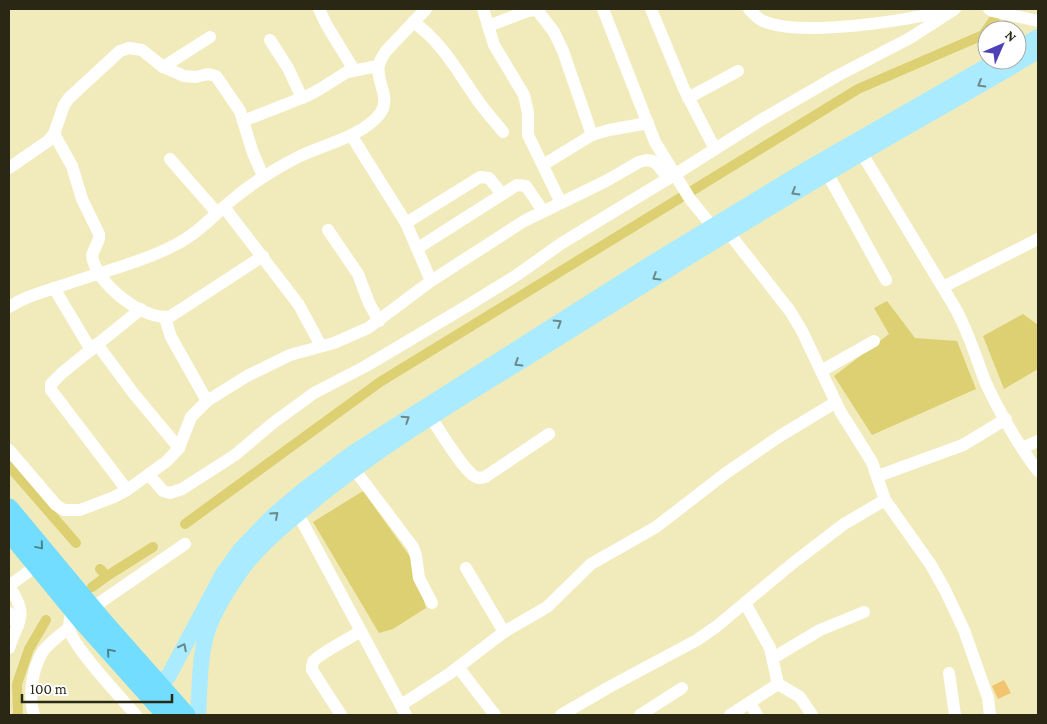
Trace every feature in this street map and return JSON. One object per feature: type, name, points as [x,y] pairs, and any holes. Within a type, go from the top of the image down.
[{"type":"highway","points":[[9,508],[92,608],[186,715]]},
{"type":"highway","points":[[9,532],[72,609],[166,715]]},
{"type":"main road","points":[[154,679],[162,680],[168,677],[223,574],[241,549],[274,515],[300,493],[380,435],[649,265],[721,232],[804,171],[858,148],[1038,50]]},
{"type":"main road","points":[[198,715],[202,654],[208,630],[242,570],[282,526],[354,469],[431,418],[721,232],[827,173],[858,148],[982,70]]},
{"type":"street","points":[[319,9],[354,70]]},
{"type":"street","points":[[483,9],[500,56],[524,95],[528,113],[528,135],[561,202]]},
{"type":"street","points":[[603,9],[655,142],[673,178]]},
{"type":"street","points":[[651,9],[688,98],[715,149]]},
{"type":"street","points":[[749,9],[762,20],[786,27],[817,28],[912,18],[954,9]]},
{"type":"street","points":[[149,475],[163,491],[170,494],[182,489],[235,455],[301,401],[381,358],[517,275],[562,243],[673,178],[715,149],[788,104],[910,38],[954,9]]},
{"type":"street","points":[[488,26],[528,11],[539,10],[554,32],[592,135]]},
{"type":"street","points":[[990,10],[1038,21]]},
{"type":"street","points":[[9,307],[35,294],[138,261],[176,245],[200,229],[263,176],[299,157],[351,135],[370,123],[384,108],[385,100],[378,66],[386,51],[419,13],[432,37],[503,132]]},
{"type":"street","points":[[163,67],[210,38]]},
{"type":"street","points":[[270,40],[288,68],[302,98]]},
{"type":"street","points":[[9,168],[39,148],[54,134],[68,98],[120,51],[129,48],[142,50],[163,67],[191,77],[208,74],[216,76],[234,101],[263,176]]},
{"type":"street","points":[[243,121],[302,98],[347,72],[378,66]]},
{"type":"street","points":[[688,98],[738,71]]},
{"type":"street","points":[[543,165],[592,135],[648,123]]},
{"type":"street","points":[[54,134],[72,166],[82,199],[99,234],[99,239],[92,255],[99,274],[113,290],[141,309],[156,316],[165,318],[172,316],[263,256]]},
{"type":"street","points":[[351,135],[406,223],[431,282]]},
{"type":"street","points":[[858,148],[944,287],[964,324],[986,383],[1022,448],[1038,471]]},
{"type":"street","points":[[170,159],[221,210],[263,256],[300,305],[321,346]]},
{"type":"street","points":[[9,450],[56,505],[64,510],[80,510],[114,497],[127,490],[167,461],[178,448],[191,416],[207,401],[247,376],[290,355],[357,334],[379,321],[431,282],[524,221],[606,182],[639,162],[647,160],[657,164],[673,178],[790,311],[802,331],[836,402],[872,462],[886,500],[931,565],[953,604],[988,698],[990,715]]},
{"type":"street","points":[[827,173],[886,280]]},
{"type":"street","points":[[406,223],[480,177],[489,178],[502,194]]},
{"type":"street","points":[[418,248],[517,185],[522,184],[526,186],[543,211]]},
{"type":"street","points":[[328,230],[358,274],[369,304],[379,321]]},
{"type":"street","points":[[944,287],[1038,239]]},
{"type":"street","points":[[54,288],[94,347],[178,448]]},
{"type":"street","points":[[127,490],[51,390],[51,384],[141,309]]},
{"type":"street","points":[[165,318],[172,337],[207,401]]},
{"type":"street","points":[[821,371],[874,341]]},
{"type":"street","points":[[298,514],[404,710],[427,689],[504,632],[547,607],[590,564],[656,527],[726,473],[780,436],[836,402]]},
{"type":"street","points":[[431,418],[466,469],[479,479],[485,477],[549,434]]},
{"type":"street","points":[[878,476],[963,445],[1006,419]]},
{"type":"street","points":[[1022,448],[1038,441]]},
{"type":"street","points":[[354,469],[412,547],[416,556],[419,578],[432,603]]},
{"type":"street","points":[[561,715],[697,640],[844,524],[886,500]]},
{"type":"street","points":[[92,608],[185,544]]},
{"type":"street","points":[[9,648],[22,615],[21,608],[9,586],[36,566]]},
{"type":"street","points":[[466,568],[504,632]]},
{"type":"street","points":[[745,603],[760,629],[773,658],[778,684],[800,697],[812,715]]},
{"type":"street","points":[[72,609],[69,628],[74,640],[136,715]]},
{"type":"street","points":[[773,658],[820,630],[864,612]]},
{"type":"street","points":[[9,613],[18,626]]},
{"type":"street","points":[[34,715],[31,701],[32,686],[40,657],[48,646],[69,628]]},
{"type":"street","points":[[341,715],[312,670],[312,664],[324,654],[361,631]]},
{"type":"street","points":[[458,667],[495,715]]},
{"type":"street","points":[[949,673],[955,715]]},
{"type":"street","points":[[730,715],[778,684]]},
{"type":"street","points":[[640,715],[682,688]]},
{"type":"street","points":[[750,703],[757,715]]},
{"type":"shaded area","points":[[887,301],[915,338],[957,341],[976,389],[872,435],[834,376],[889,334],[874,308]]},
{"type":"shaded area","points":[[1023,314],[1038,325],[1038,369],[1004,389],[983,336]]},
{"type":"shaded area","points":[[363,491],[411,558],[426,608],[393,629],[379,633],[313,522]]},
{"type":"building","points":[[1004,680],[1011,693],[998,699],[992,686]]},
{"type":"waterway","points":[[185,524],[380,382],[858,89],[983,35],[1001,9]]},
{"type":"waterway","points":[[9,466],[76,543]]},
{"type":"waterway","points":[[100,569],[107,576],[153,547]]},
{"type":"waterway","points":[[92,587],[107,576]]},
{"type":"waterway","points":[[18,715],[17,684],[29,649],[46,620]]}]
